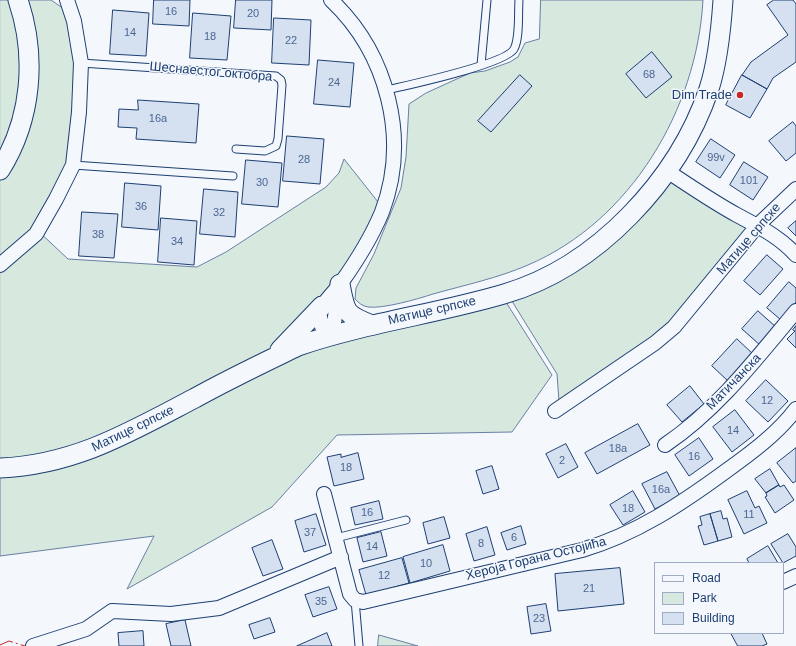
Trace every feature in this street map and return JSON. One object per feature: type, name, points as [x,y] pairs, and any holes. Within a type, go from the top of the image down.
[{"type":"main road","points":[[0,170],[19,130],[24,113],[29,78],[29,45],[18,0]]},
{"type":"main road","name":"Матице српске","points":[[0,468],[29,467],[51,462],[98,447],[143,426],[298,346],[330,335],[504,294],[550,275],[584,255],[619,226],[639,206],[667,171],[681,150],[708,90],[721,35],[723,0]]},
{"type":"main road","points":[[340,284],[343,303],[349,314],[353,318],[372,325]]},
{"type":"main road","points":[[271,359],[322,306]]},
{"type":"street","points":[[0,265],[36,234],[73,165],[79,112],[81,63],[74,21],[67,0]]},
{"type":"street","points":[[331,0],[356,28],[369,47],[379,67],[387,90],[394,142],[394,155],[388,191],[382,212],[365,245],[340,284],[319,312],[322,327],[330,335],[334,323],[340,284]]},
{"type":"street","points":[[667,171],[737,215],[758,225],[780,240],[796,255]]},
{"type":"street","name":"Матице српске","points":[[555,410],[649,347],[674,327],[758,225],[796,189]]},
{"type":"street","name":"Матичанска","points":[[664,444],[682,432],[700,417],[748,370],[796,312]]},
{"type":"street","name":"Хероја Горана Остојића","points":[[355,600],[364,602],[582,550],[618,538],[668,511],[696,493],[767,440],[796,408]]},
{"type":"street","points":[[324,494],[350,594],[355,600]]},
{"type":"street","points":[[33,646],[86,629],[112,611],[158,614],[212,610],[341,557]]},
{"type":"street","points":[[784,582],[796,576]]},
{"type":"lane","points":[[481,65],[487,0]]},
{"type":"lane","points":[[387,90],[481,65],[504,57],[513,50],[516,43],[519,0]]},
{"type":"lane","name":"Шеснаестог октобра","points":[[81,63],[276,76],[281,80],[282,85],[278,139],[276,146],[265,151],[236,149]]},
{"type":"lane","points":[[73,165],[233,176]]},
{"type":"lane","points":[[336,538],[406,520]]},
{"type":"lane","points":[[355,600],[359,646]]},
{"type":"green space","points":[[0,0],[51,0],[74,16],[82,58],[73,160],[36,229],[68,259],[197,267],[226,252],[326,187],[339,173],[344,159],[382,207],[347,269],[271,354],[98,442],[0,463]]},
{"type":"green space","points":[[541,0],[703,0],[698,41],[688,81],[672,120],[652,157],[627,191],[598,220],[565,245],[528,265],[493,278],[400,303],[382,307],[368,307],[362,305],[355,299],[356,288],[374,254],[401,188],[406,157],[409,104],[426,93],[470,73],[485,71],[510,62],[518,57],[525,43],[539,39]]},
{"type":"green space","points":[[672,175],[763,230],[679,332],[560,415],[557,374],[510,298],[527,292]]},
{"type":"green space","points":[[504,299],[552,375],[512,432],[337,435],[272,507],[127,589],[154,536],[0,556],[0,473],[29,472],[297,351]]},
{"type":"green space","points":[[379,635],[418,646],[378,646]]},
{"type":"building","points":[[154,0],[190,0],[189,26],[153,24]]},
{"type":"building","points":[[236,0],[272,0],[271,30],[234,28]]},
{"type":"building","points":[[774,0],[793,0],[796,4],[796,62],[773,78],[767,89],[742,75],[751,62],[788,35],[767,5]]},
{"type":"building","points":[[113,10],[149,13],[146,56],[110,54]]},
{"type":"building","points":[[193,13],[231,16],[227,60],[190,58]]},
{"type":"building","points":[[274,18],[311,20],[309,65],[272,63]]},
{"type":"building","points":[[652,52],[672,77],[646,98],[626,74]]},
{"type":"building","points":[[318,60],[354,63],[350,107],[314,104]]},
{"type":"building","points":[[520,75],[532,86],[491,132],[478,121]]},
{"type":"building","points":[[742,75],[767,89],[750,118],[726,105]]},
{"type":"building","points":[[138,100],[199,104],[196,143],[136,139],[137,128],[118,127],[119,109],[138,110]]},
{"type":"building","points":[[793,122],[796,126],[796,153],[786,161],[769,141]]},
{"type":"building","points":[[287,136],[324,139],[320,184],[283,181]]},
{"type":"building","points":[[711,139],[735,155],[720,178],[696,162]]},
{"type":"building","points":[[246,160],[282,163],[278,207],[242,204]]},
{"type":"building","points":[[744,162],[768,177],[753,200],[730,185]]},
{"type":"building","points":[[125,183],[161,186],[158,230],[122,227]]},
{"type":"building","points":[[204,189],[238,192],[235,237],[200,234]]},
{"type":"building","points":[[82,212],[118,214],[114,258],[79,256]]},
{"type":"building","points":[[161,218],[197,221],[194,265],[158,262]]},
{"type":"building","points":[[796,221],[796,236],[788,228]]},
{"type":"building","points":[[767,255],[783,269],[760,295],[744,281]]},
{"type":"building","points":[[789,282],[796,288],[796,302],[781,320],[767,308]]},
{"type":"building","points":[[758,311],[776,327],[760,345],[742,329]]},
{"type":"building","points":[[796,326],[796,348],[787,339],[795,331],[793,330]]},
{"type":"building","points":[[737,339],[753,354],[728,381],[712,366]]},
{"type":"building","points":[[766,380],[788,401],[768,422],[746,401]]},
{"type":"building","points":[[690,386],[704,404],[682,422],[667,405]]},
{"type":"building","points":[[735,410],[754,435],[732,452],[713,427]]},
{"type":"building","points":[[638,424],[650,445],[597,474],[585,453]]},
{"type":"building","points":[[699,438],[713,459],[689,476],[675,455]]},
{"type":"building","points":[[566,444],[578,467],[558,478],[546,454]]},
{"type":"building","points":[[796,448],[796,481],[793,483],[777,463]]},
{"type":"building","points":[[358,453],[364,479],[334,486],[327,457],[341,454],[341,457]]},
{"type":"building","points":[[492,466],[499,489],[483,494],[476,471]]},
{"type":"building","points":[[770,469],[779,485],[766,493],[755,479]]},
{"type":"building","points":[[667,472],[680,496],[655,509],[642,484]]},
{"type":"building","points":[[779,485],[780,487],[784,485],[794,500],[775,513],[765,497],[767,496],[766,493]]},
{"type":"building","points":[[633,491],[645,512],[623,525],[610,505]]},
{"type":"building","points":[[747,491],[755,508],[759,506],[767,523],[744,534],[728,500]]},
{"type":"building","points":[[379,501],[383,519],[355,525],[351,508]]},
{"type":"building","points":[[721,511],[723,519],[727,518],[732,537],[718,541],[710,514]]},
{"type":"building","points":[[316,514],[326,545],[304,552],[295,521]]},
{"type":"building","points":[[710,514],[718,541],[704,545],[698,526],[702,525],[700,517]]},
{"type":"building","points":[[444,517],[450,538],[428,544],[423,523]]},
{"type":"building","points":[[521,526],[526,544],[507,550],[501,533]]},
{"type":"building","points":[[487,527],[495,555],[474,561],[466,534]]},
{"type":"building","points":[[381,532],[387,556],[363,562],[357,538]]},
{"type":"building","points":[[788,534],[796,547],[796,556],[782,562],[771,544]]},
{"type":"building","points":[[272,540],[283,569],[263,576],[252,548]]},
{"type":"building","points":[[443,545],[450,571],[410,583],[403,557]]},
{"type":"building","points":[[768,546],[777,562],[748,562],[747,559]]},
{"type":"building","points":[[402,558],[409,583],[366,595],[359,570]]},
{"type":"building","points":[[620,568],[624,604],[558,611],[555,574]]},
{"type":"building","points":[[329,587],[337,609],[313,617],[305,595]]},
{"type":"building","points":[[546,604],[551,631],[531,634],[527,607]]},
{"type":"building","points":[[270,618],[275,632],[254,639],[249,625]]},
{"type":"building","points":[[185,620],[191,646],[171,646],[166,624]]},
{"type":"building","points":[[143,631],[144,646],[119,646],[118,633]]},
{"type":"building","points":[[327,633],[332,646],[297,646]]},
{"type":"building","points":[[732,634],[762,634],[767,644],[762,646],[738,646]]},
{"type":"power","points":[[0,645],[9,641],[25,646]]},
{"type":"place","name":"Dim Trade","points":[[740,95]]}]
